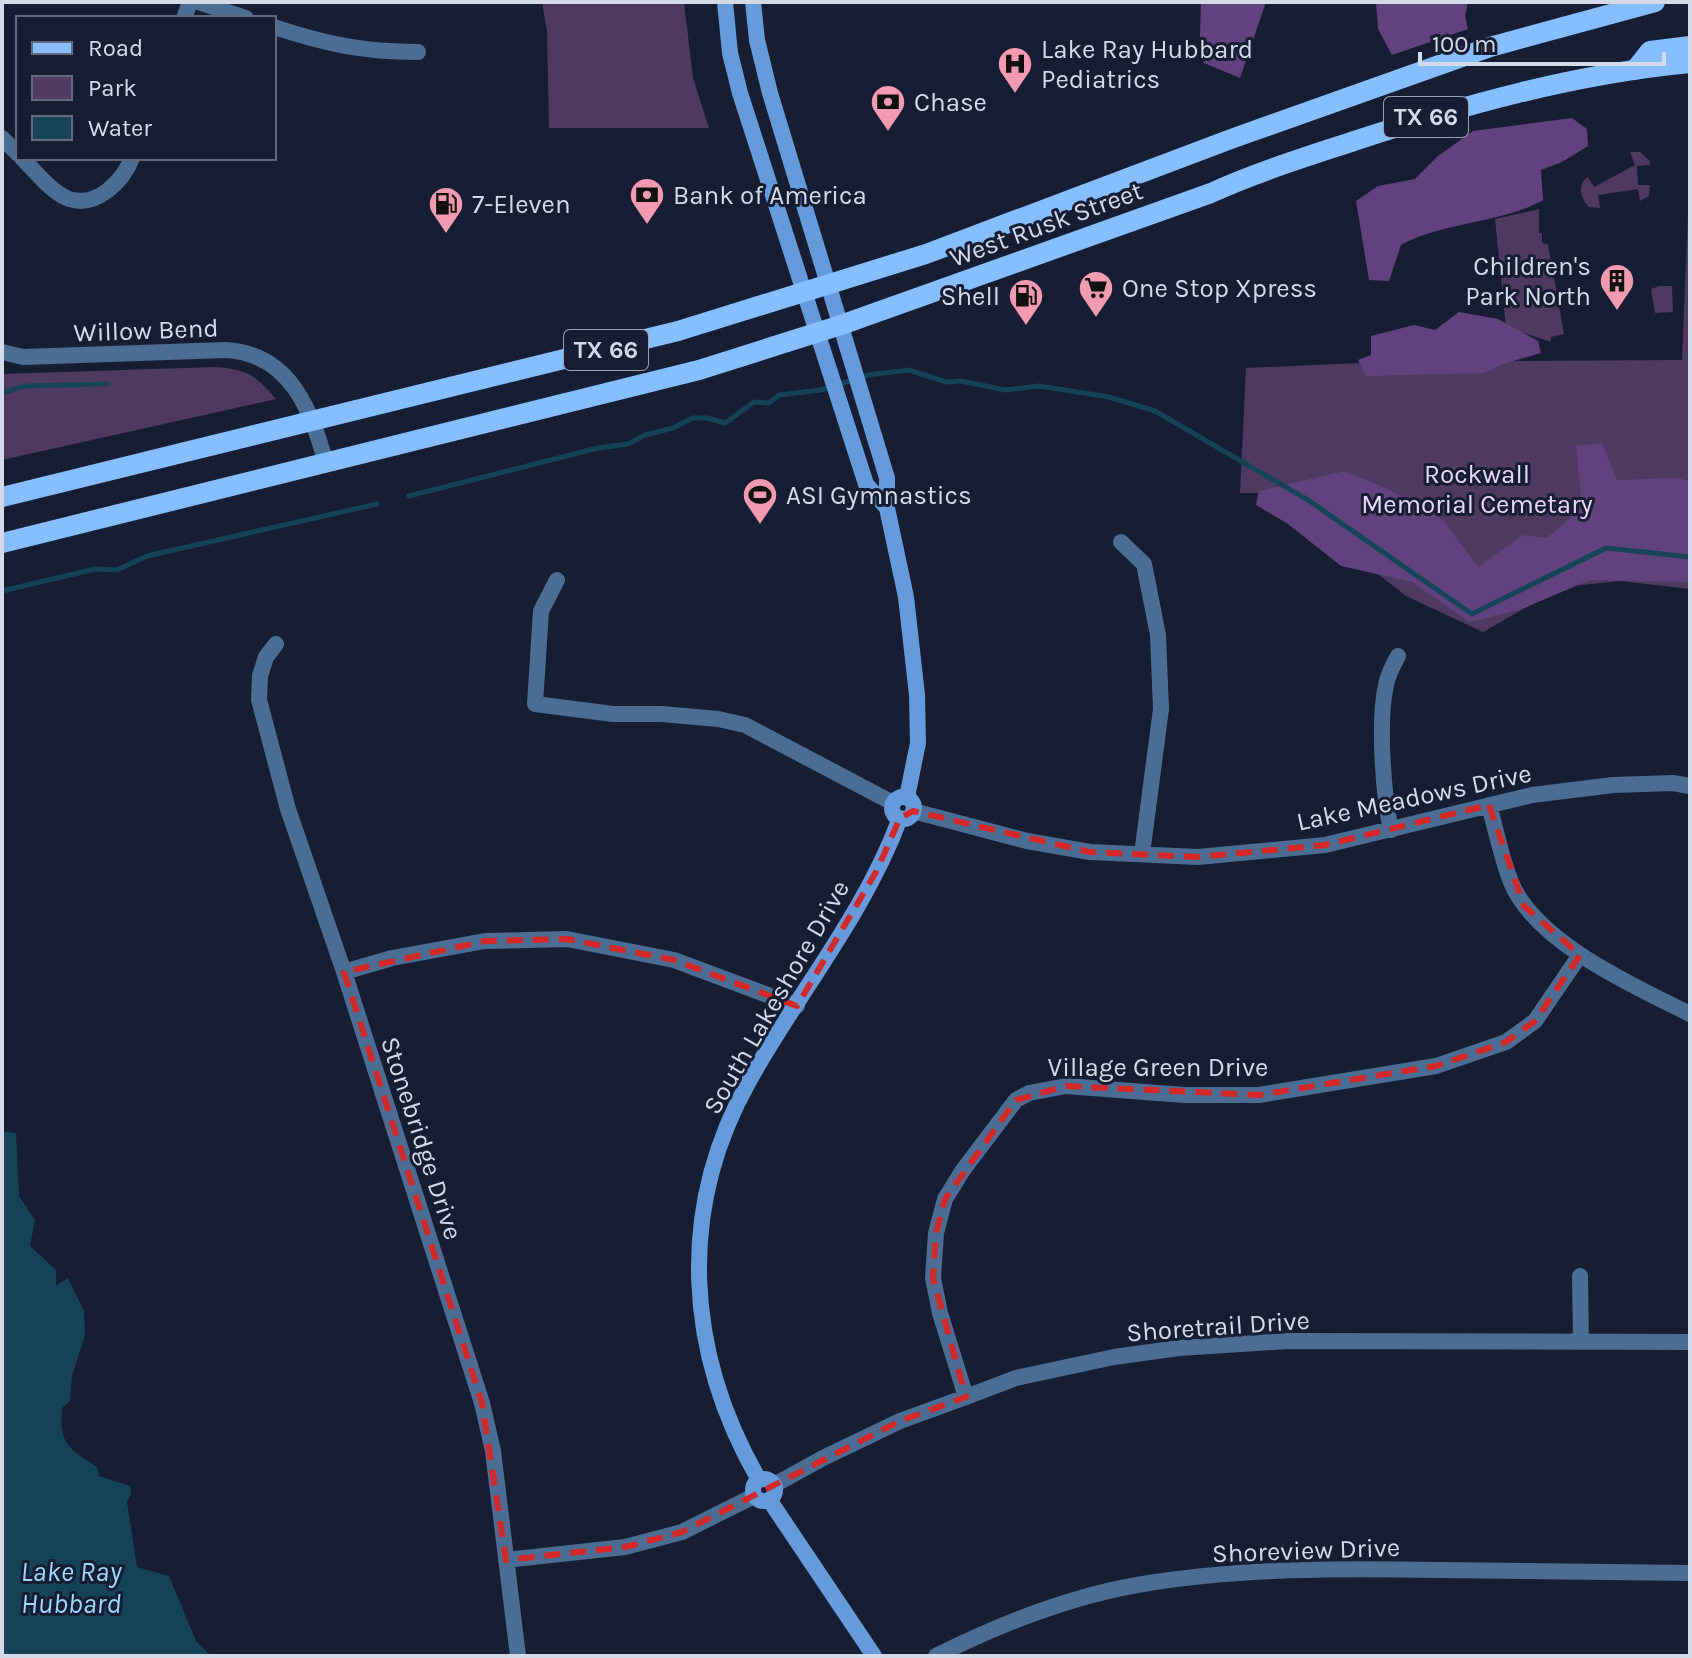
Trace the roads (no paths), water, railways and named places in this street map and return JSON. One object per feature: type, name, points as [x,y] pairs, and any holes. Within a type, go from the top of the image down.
[{"type":"main road","name":"West Rusk Street","points":[[828,283],[926,254],[1231,139],[1476,52],[1655,2]]},
{"type":"main road","points":[[1635,70],[1650,51],[1690,46]]},
{"type":"main road","name":"West Rusk Street","points":[[326,463],[699,370],[841,325],[1211,193],[1245,178],[1505,94],[1690,63]]},
{"type":"main road","name":"TX 66","points":[[2,497],[678,331],[828,283]]},
{"type":"main road","name":"TX 66","points":[[2,543],[326,463]]},
{"type":"street","points":[[198,2],[240,16]]},
{"type":"street","name":"South Lakeshore Drive","points":[[725,2],[734,72],[803,291],[866,484],[887,508]]},
{"type":"street","name":"South Lakeshore Drive","points":[[753,2],[757,40],[770,93],[887,478],[887,508],[906,597],[917,695],[918,743],[903,807],[876,872],[797,1006],[749,1080],[724,1130],[702,1212],[700,1288],[710,1367],[735,1439],[764,1490],[874,1656]]},
{"type":"street","points":[[276,28],[318,42],[353,49],[418,52]]},
{"type":"street","points":[[24,160],[68,199],[85,200],[98,197],[118,182],[131,160]]},
{"type":"street","name":"Willow Bend","points":[[2,352],[23,357],[226,350],[244,353],[261,360],[288,380],[306,404],[326,463]]},
{"type":"street","points":[[1121,542],[1144,564],[1158,635],[1161,709],[1142,854]]},
{"type":"street","name":"Lake Meadows Drive","points":[[557,580],[541,611],[535,704],[613,714],[718,719],[745,725],[903,807],[1034,842],[1090,852],[1198,857],[1325,845],[1532,795],[1613,785],[1673,783],[1690,786]]},
{"type":"street","name":"Stonebridge Drive","points":[[276,644],[266,657],[260,676],[259,700],[288,809],[344,972],[482,1403],[493,1451],[518,1656]]},
{"type":"street","points":[[1391,830],[1386,810],[1383,728],[1385,688],[1398,656]]},
{"type":"street","points":[[1489,805],[1511,883],[1524,906],[1580,955],[1690,1014]]},
{"type":"street","points":[[344,972],[392,958],[485,941],[567,939],[674,960],[797,1006]]},
{"type":"street","name":"Village Green Drive","points":[[966,1397],[940,1313],[933,1278],[936,1233],[945,1199],[1016,1100],[1029,1093],[1066,1086],[1184,1095],[1259,1095],[1436,1066],[1506,1042],[1535,1021],[1580,955]]},
{"type":"street","points":[[1580,1276],[1581,1342]]},
{"type":"street","name":"Shoretrail Drive","points":[[506,1560],[625,1547],[682,1532],[900,1421],[1016,1378],[1114,1357],[1179,1348],[1288,1341],[1690,1342]]},
{"type":"street","name":"Shoreview Drive","points":[[936,1656],[1019,1620],[1081,1600],[1136,1585],[1233,1574],[1304,1569],[1690,1573]]},
{"type":"water","name":"Lake Ray Hubbard","points":[[2,1131],[16,1133],[19,1196],[35,1220],[30,1246],[56,1270],[56,1286],[68,1278],[84,1311],[85,1335],[72,1376],[70,1401],[62,1408],[64,1437],[72,1449],[97,1467],[99,1476],[130,1486],[131,1494],[127,1502],[137,1567],[169,1576],[196,1641],[211,1656],[2,1656]]},
{"type":"waterway","points":[[409,496],[598,448],[628,444],[693,418],[725,423],[754,402],[769,403],[779,395],[821,390],[868,375],[909,370],[946,382],[961,381],[1005,390],[1039,386],[1109,397],[1155,411],[1308,500],[1472,614],[1606,548],[1690,557]]},
{"type":"waterway","points":[[2,393],[25,386],[107,384]]},
{"type":"waterway","points":[[2,591],[95,569],[117,570],[147,556],[377,504]]},
{"type":"place","name":"Lake Ray Hubbard Pediatrics","points":[[1015,95]]},
{"type":"place","name":"Chase","points":[[888,133]]},
{"type":"place","name":"Bank of America","points":[[647,226]]},
{"type":"place","name":"7-Eleven","points":[[446,235]]},
{"type":"place","name":"Children's Park North","points":[[1617,312]]},
{"type":"place","name":"One Stop Xpress","points":[[1096,319]]},
{"type":"place","name":"Shell","points":[[1026,327]]},
{"type":"place","name":"ASI Gymnastics","points":[[760,526]]},
{"type":"park label","name":"Rockwall Memorial Cemetary","points":[[1477,489]]}]
